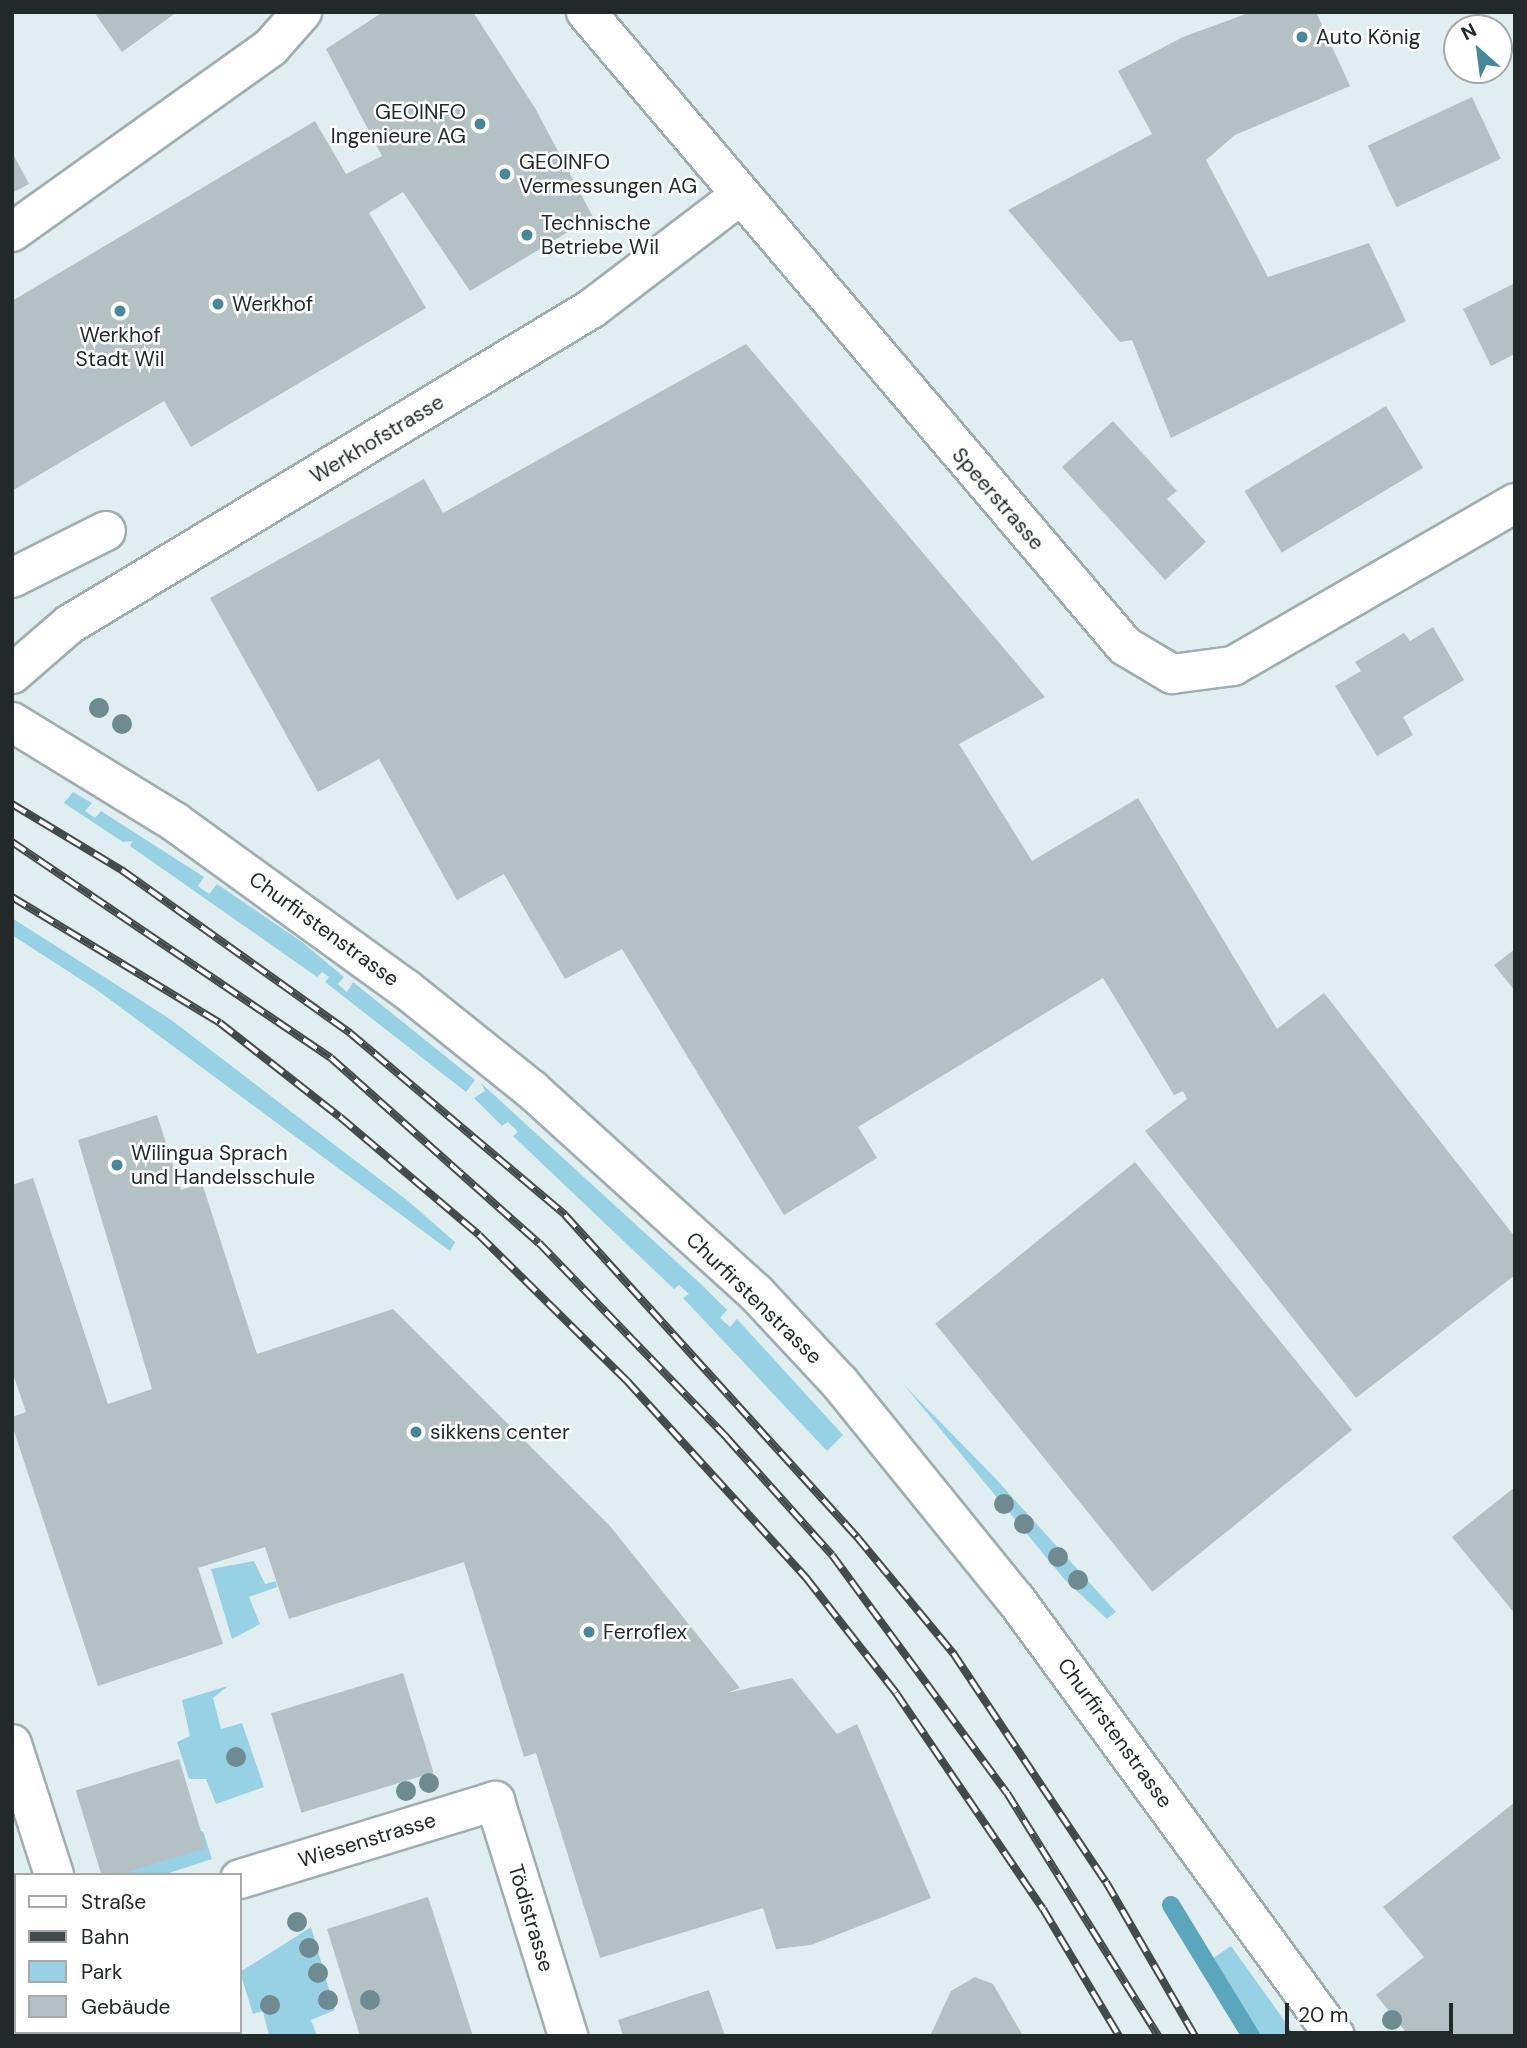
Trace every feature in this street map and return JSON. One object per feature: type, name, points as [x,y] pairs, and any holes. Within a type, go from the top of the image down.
[{"type":"street","points":[[12,232],[271,47],[302,12]]},
{"type":"street","name":"Speerstrasse","points":[[586,12],[738,197],[1125,646],[1172,674],[1233,666],[1515,503]]},
{"type":"street","name":"Werkhofstrasse","points":[[12,674],[71,624],[590,309],[738,197]]},
{"type":"street","points":[[12,578],[106,531]]},
{"type":"street","name":"Churfirstenstrasse","points":[[12,722],[176,822],[406,989],[531,1089],[756,1293],[840,1383],[1016,1600],[1335,2036]]},
{"type":"street","points":[[12,1744],[53,1873]]},
{"type":"street","name":"Wiesenstrasse","points":[[242,1878],[495,1801]]},
{"type":"street","name":"Tödistrasse","points":[[495,1801],[568,2036]]},
{"type":"green space","points":[[73,792],[92,803],[85,811],[95,818],[101,811],[204,877],[198,886],[209,894],[217,884],[302,942],[344,977],[338,984],[347,992],[353,982],[475,1080],[466,1092],[325,982],[329,977],[322,972],[317,977],[130,846],[133,841],[123,842],[64,803]]},
{"type":"green space","points":[[12,918],[170,1019],[408,1201],[455,1242],[450,1251],[97,990],[12,935]]},
{"type":"green space","points":[[481,1083],[703,1286],[727,1310],[720,1318],[730,1327],[737,1319],[843,1435],[827,1451],[683,1298],[689,1294],[679,1285],[674,1289],[513,1136],[518,1132],[508,1122],[502,1126],[474,1098],[485,1091]]},
{"type":"green space","points":[[904,1385],[996,1479],[1116,1612],[1107,1619],[1065,1580]]},
{"type":"green space","points":[[254,1561],[265,1584],[276,1581],[277,1587],[249,1597],[260,1624],[232,1639],[211,1569]]},
{"type":"green space","points":[[228,1686],[213,1698],[221,1729],[242,1723],[264,1787],[216,1804],[206,1779],[189,1779],[177,1742],[190,1736],[182,1700]]},
{"type":"green space","points":[[203,1831],[212,1859],[169,1873],[108,1873],[105,1863]]},
{"type":"green space","points":[[311,1927],[335,2010],[311,2020],[317,2036],[269,2036],[263,2011],[253,2014],[242,1971]]},
{"type":"green space","points":[[1231,1946],[1295,2036],[1252,2036],[1212,1959]]},
{"type":"building","points":[[94,12],[177,12],[122,52]]},
{"type":"building","name":"Werkhof","points":[[383,12],[473,12],[535,108],[593,217],[470,291],[403,192],[369,213],[426,308],[191,447],[164,401],[12,491],[12,301],[315,121],[346,174],[382,156],[326,49]]},
{"type":"building","points":[[1251,12],[1316,12],[1350,86],[1235,135],[1206,160],[1268,277],[1369,243],[1406,321],[1171,438],[1132,340],[1120,342],[1008,210],[1152,134],[1118,71],[1183,37]]},
{"type":"building","points":[[1472,97],[1501,159],[1397,207],[1368,146]]},
{"type":"building","points":[[12,152],[29,184],[12,193]]},
{"type":"building","points":[[1515,283],[1515,354],[1491,366],[1463,309]]},
{"type":"building","points":[[746,344],[1045,697],[959,744],[1032,861],[1138,798],[1277,1029],[1324,993],[1515,1237],[1515,1275],[1356,1398],[1145,1131],[1187,1099],[1183,1091],[1174,1095],[1103,978],[858,1127],[877,1158],[784,1215],[622,949],[565,979],[504,874],[457,900],[379,759],[318,792],[210,598],[424,479],[443,513]]},
{"type":"building","points":[[1386,406],[1423,468],[1282,553],[1245,491]]},
{"type":"building","points":[[1113,421],[1177,491],[1167,499],[1206,542],[1165,580],[1062,467]]},
{"type":"building","points":[[1433,627],[1464,680],[1403,717],[1413,735],[1377,756],[1335,686],[1361,671],[1355,662],[1404,633],[1410,641]]},
{"type":"building","points":[[1515,949],[1515,991],[1494,965]]},
{"type":"building","points":[[157,1115],[181,1190],[202,1183],[257,1354],[393,1309],[610,1526],[740,1688],[727,1693],[792,1678],[837,1734],[857,1724],[931,1898],[811,1945],[776,1949],[763,1908],[600,1958],[536,1753],[524,1757],[464,1562],[289,1619],[265,1547],[198,1568],[223,1644],[98,1686],[12,1425],[12,1417],[26,1412],[12,1371],[12,1185],[33,1178],[108,1404],[152,1389],[78,1140]]},
{"type":"building","points":[[1135,1162],[1352,1430],[1152,1592],[935,1324]]},
{"type":"building","points":[[1515,1487],[1515,1614],[1452,1537]]},
{"type":"building","points":[[403,1673],[433,1772],[301,1813],[271,1713]]},
{"type":"building","points":[[179,1759],[206,1848],[124,1873],[101,1873],[76,1791]]},
{"type":"building","points":[[1515,1802],[1515,2036],[1409,2036],[1376,1995],[1424,1957],[1383,1907]]},
{"type":"building","points":[[428,1897],[473,2036],[360,2036],[327,1929]]},
{"type":"building","points":[[975,1977],[993,1984],[1023,2036],[930,2036],[951,1991]]},
{"type":"building","points":[[709,1990],[725,2036],[623,2036],[618,2020]]},
{"type":"building","points":[[14,2024],[14,2034],[89,2036],[12,2036]]},
{"type":"waterway","points":[[1171,1905],[1251,2036]]},
{"type":"railway","points":[[12,804],[123,871],[350,1033],[565,1215],[857,1537],[953,1653],[1106,1882],[1195,2036]]},
{"type":"railway","points":[[12,842],[331,1058],[539,1243],[727,1438],[832,1555],[1007,1793],[1158,2036]]},
{"type":"railway","points":[[12,897],[220,1023],[340,1117],[479,1235],[627,1381],[807,1579],[896,1693],[1043,1909],[1119,2036]]},
{"type":"place","name":"Auto König","points":[[1302,37]]},
{"type":"place","name":"GEOINFO Ingenieure AG","points":[[480,124]]},
{"type":"place","name":"GEOINFO Vermessungen AG","points":[[505,174]]},
{"type":"place","name":"Technische Betriebe Wil","points":[[527,235]]},
{"type":"place","name":"Werkhof","points":[[218,304]]},
{"type":"place","name":"Werkhof Stadt Wil","points":[[120,311]]},
{"type":"place","name":"Wilingua Sprach und Handelsschule","points":[[117,1165]]},
{"type":"place","name":"sikkens center","points":[[416,1432]]},
{"type":"place","name":"Ferroflex","points":[[589,1632]]}]
